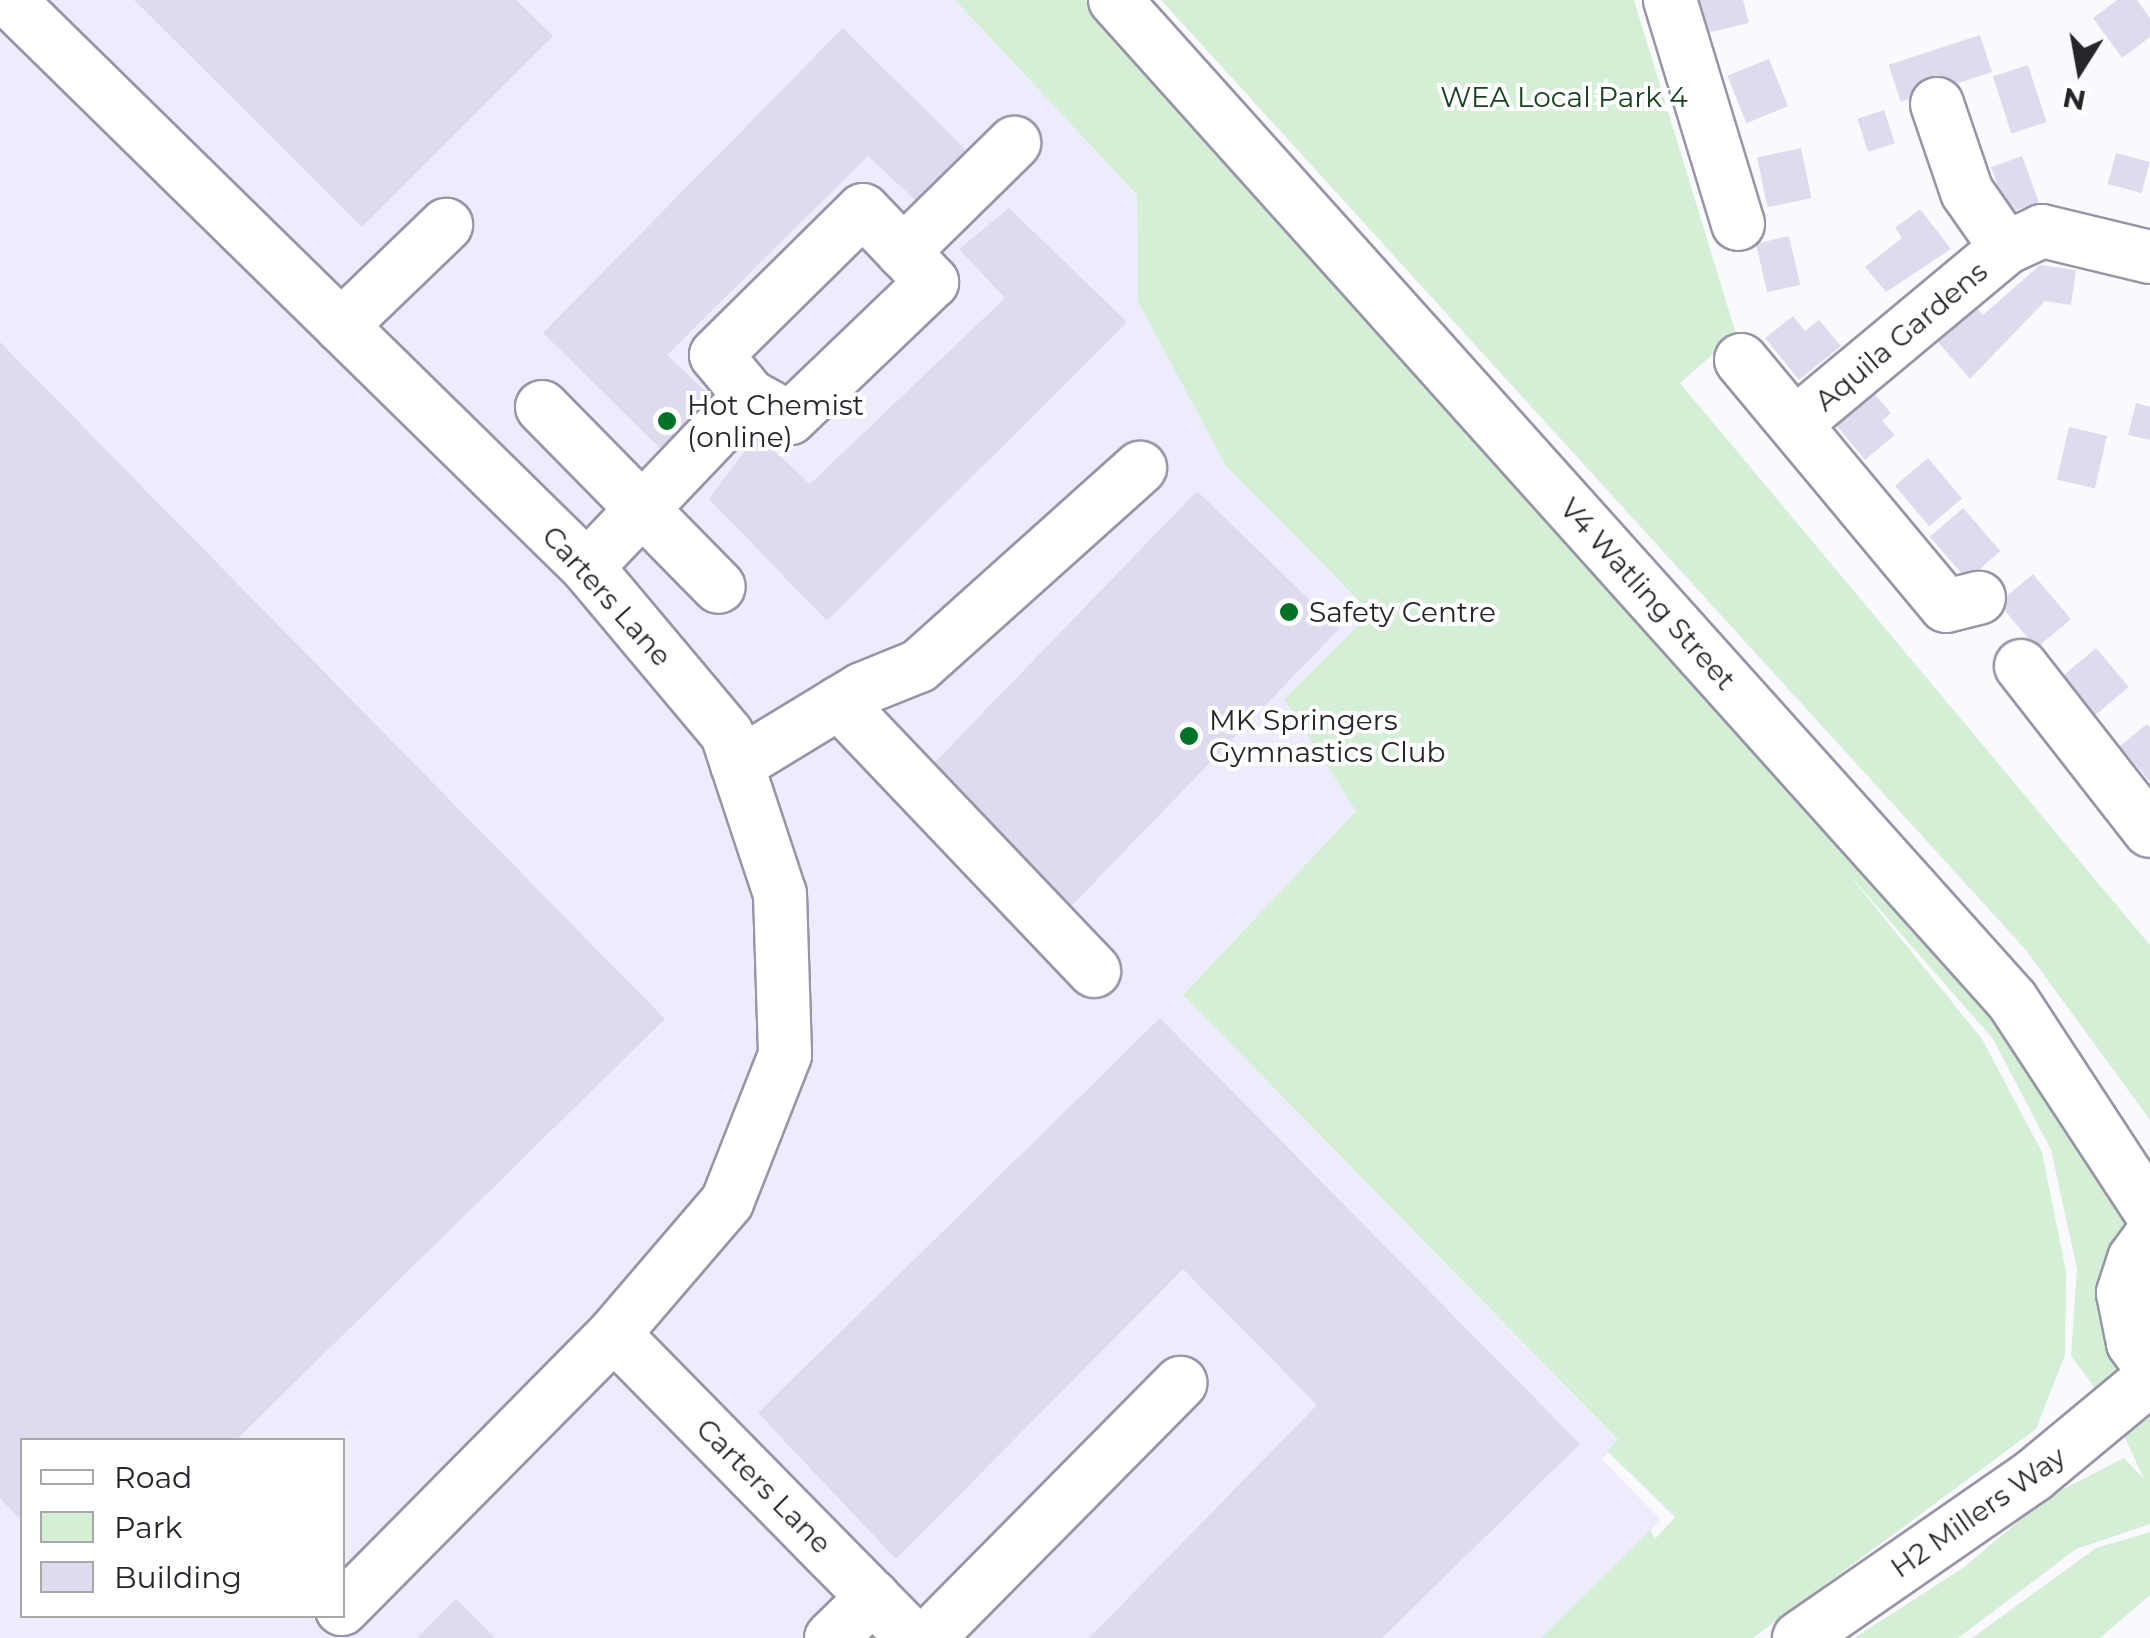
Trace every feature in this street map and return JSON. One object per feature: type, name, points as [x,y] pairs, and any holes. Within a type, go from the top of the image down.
[{"type":"street","name":"Carters Lane","points":[[9,0],[587,567],[727,734],[780,894],[785,1055],[727,1202],[614,1334],[345,1606]]},
{"type":"street","name":"V4 Watling Street","points":[[1115,0],[2012,1000],[2150,1211]]},
{"type":"street","points":[[1670,0],[1738,224]]},
{"type":"street","name":"Aquila Gardens","points":[[1936,104],[1967,192],[2006,248]]},
{"type":"street","points":[[904,252],[1014,143]]},
{"type":"street","points":[[863,210],[932,282],[790,418],[750,396],[716,355],[863,210]]},
{"type":"street","points":[[341,326],[446,225]]},
{"type":"street","name":"Aquila Gardens","points":[[1796,423],[2006,248],[2042,231],[2150,257]]},
{"type":"street","name":"Aquila Gardens","points":[[1741,360],[1946,606],[1979,598]]},
{"type":"street","points":[[587,567],[750,396]]},
{"type":"street","points":[[542,407],[719,587]]},
{"type":"street","points":[[736,765],[839,703],[918,666],[1140,468]]},
{"type":"street","points":[[2021,666],[2150,831]]},
{"type":"street","points":[[839,703],[1094,970]]},
{"type":"street","points":[[2150,1237],[2134,1258],[2124,1293],[2129,1332],[2150,1366]]},
{"type":"street","name":"Carters Lane","points":[[614,1334],[913,1638]]},
{"type":"street","name":"H2 Millers Way","points":[[1800,1638],[2033,1476],[2150,1379]]},
{"type":"street","points":[[928,1638],[1180,1383]]},
{"type":"street","points":[[832,1638],[873,1597]]},
{"type":"street","points":[[314,1638],[334,1618]]},
{"type":"shaded area","points":[[0,0],[955,0],[1137,195],[1138,302],[1226,466],[1371,613],[1284,699],[1356,811],[1183,995],[1618,1441],[1602,1459],[1661,1520],[1541,1638],[0,1638]]},
{"type":"green space","points":[[955,0],[1115,0],[2012,1000],[2136,1194],[2150,1366],[2150,1524],[2076,1549],[1958,1638],[1854,1638],[1963,1568],[2046,1498],[2124,1458],[2144,1479],[2114,1414],[2071,1356],[2077,1269],[2051,1150],[1993,1039],[1846,871],[1982,1039],[2042,1152],[2066,1271],[2065,1355],[2036,1429],[1753,1638],[1541,1638],[1650,1530],[1655,1539],[1675,1517],[1607,1451],[1618,1440],[1183,995],[1356,811],[1284,699],[1371,613],[1226,466],[1138,302],[1137,195]]},
{"type":"green space","name":"WEA Local Park 4","points":[[1161,0],[1634,0],[1736,334],[1680,383],[2150,945],[2150,1120],[2025,949]]},
{"type":"green space","points":[[2150,1532],[2150,1595],[2100,1638],[1972,1638],[2096,1548]]},
{"type":"building","points":[[134,0],[516,0],[553,36],[362,227]]},
{"type":"building","points":[[1699,0],[1743,0],[1749,23],[1707,33]]},
{"type":"building","points":[[2117,0],[2137,0],[2150,18],[2150,37],[2122,58],[2093,18]]},
{"type":"building","points":[[843,28],[966,150],[916,201],[868,156],[667,355],[719,404],[666,454],[543,333]]},
{"type":"building","points":[[1980,35],[1992,72],[1901,102],[1889,65]]},
{"type":"building","points":[[1769,59],[1788,106],[1746,123],[1727,76]]},
{"type":"building","points":[[2028,65],[2047,122],[2011,133],[1993,76]]},
{"type":"building","points":[[1884,110],[1895,143],[1868,152],[1857,119]]},
{"type":"building","points":[[1801,148],[1812,198],[1768,207],[1757,157]]},
{"type":"building","points":[[2116,153],[2150,162],[2142,193],[2108,184]]},
{"type":"building","points":[[2022,156],[2039,202],[2008,213],[1991,167]]},
{"type":"building","points":[[1009,208],[1127,322],[827,621],[709,499],[757,435],[810,484],[1005,298],[959,249]]},
{"type":"building","points":[[1920,209],[1951,249],[1886,292],[1865,267],[1902,238],[1895,228]]},
{"type":"building","points":[[1789,236],[1800,285],[1767,292],[1756,244]]},
{"type":"building","points":[[2040,265],[2076,270],[2071,305],[2045,301],[1970,379],[1938,342],[1977,308],[1983,315]]},
{"type":"building","points":[[1793,316],[1805,331],[1819,320],[1841,346],[1799,380],[1765,338]]},
{"type":"building","points":[[0,342],[665,1019],[238,1438],[20,1438],[20,1519],[0,1498]]},
{"type":"building","points":[[1870,389],[1891,413],[1882,421],[1895,435],[1865,460],[1832,420]]},
{"type":"building","points":[[2136,403],[2150,407],[2150,440],[2128,435]]},
{"type":"building","points":[[2069,427],[2107,436],[2095,488],[2057,480]]},
{"type":"building","points":[[1928,458],[1962,499],[1929,526],[1895,486]]},
{"type":"building","points":[[1197,491],[1339,629],[1069,908],[927,771]]},
{"type":"building","points":[[1963,508],[2000,551],[1967,580],[1930,537]]},
{"type":"building","points":[[2033,574],[2071,619],[2036,648],[1999,603]]},
{"type":"building","points":[[2096,648],[2129,687],[2093,717],[2060,678]]},
{"type":"building","points":[[2147,724],[2150,727],[2150,782],[2120,746]]},
{"type":"building","points":[[1160,1018],[1580,1444],[1382,1638],[1089,1638],[1317,1405],[1183,1269],[896,1559],[758,1413]]},
{"type":"building","points":[[456,1599],[495,1638],[417,1638]]},
{"type":"place","name":"Hot Chemist (online)","points":[[667,421]]},
{"type":"place","name":"Safety Centre","points":[[1289,612]]},
{"type":"place","name":"MK Springers Gymnastics Club","points":[[1189,736]]}]
